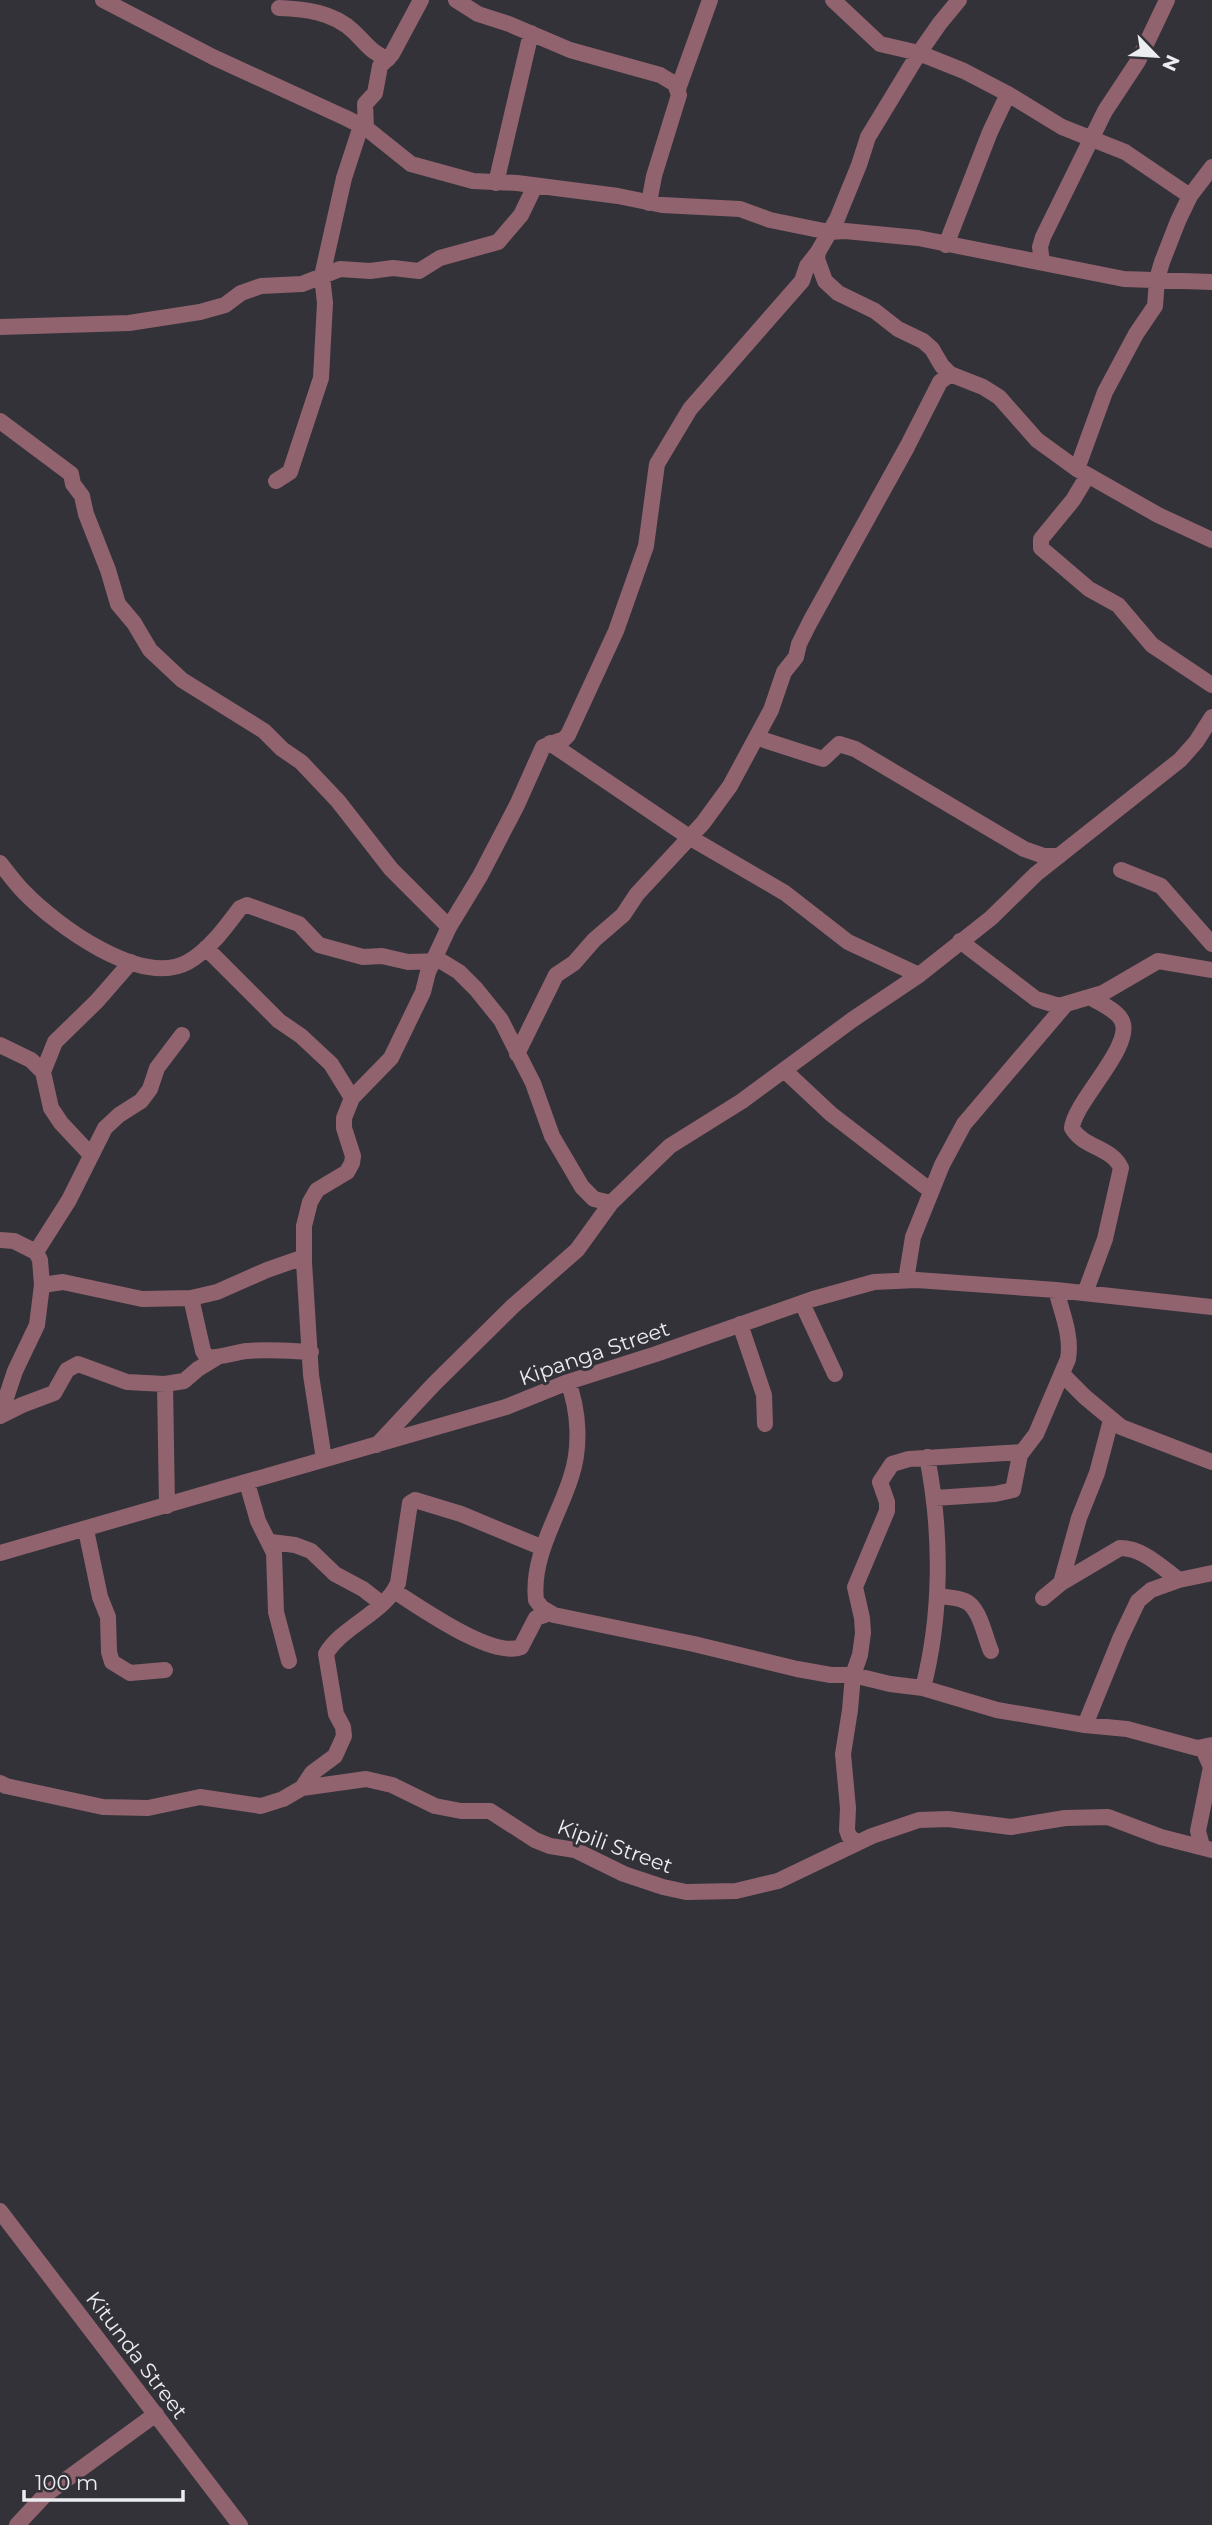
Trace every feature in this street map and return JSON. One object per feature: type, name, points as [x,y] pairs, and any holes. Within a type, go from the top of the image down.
[{"type":"street","points":[[103,0],[214,57],[364,127],[411,164],[473,181],[618,195],[649,203],[740,209],[770,220],[828,232],[845,230],[918,238],[1124,279],[1212,282]]},
{"type":"street","points":[[131,14],[143,0]]},
{"type":"street","points":[[276,481],[290,472],[321,378],[325,303],[322,276],[344,178],[364,127],[365,104],[374,93],[380,66],[388,59],[421,0]]},
{"type":"street","points":[[456,0],[478,15],[570,50],[660,75],[675,84],[678,89]]},
{"type":"street","points":[[649,203],[678,89],[710,0]]},
{"type":"street","points":[[833,0],[880,44],[919,53],[964,71],[1062,127],[1125,152],[1190,196]]},
{"type":"street","points":[[324,1459],[311,1376],[304,1226],[312,1196],[346,1172],[352,1163],[353,1156],[344,1128],[344,1118],[352,1098],[391,1058],[423,992],[433,960],[449,927],[480,876],[543,747],[568,735],[616,631],[646,546],[657,464],[690,409],[802,281],[807,265],[818,252],[859,165],[872,128],[919,53],[959,0]]},
{"type":"street","points":[[1042,262],[1040,243],[1105,111],[1138,61],[1167,0]]},
{"type":"street","points":[[279,8],[309,10],[328,16],[352,29],[375,54],[388,59]]},
{"type":"street","points":[[496,183],[531,33]]},
{"type":"street","points":[[946,245],[990,132],[1008,94]]},
{"type":"street","points":[[1212,167],[1190,196],[1178,220],[1157,279],[1155,306],[1112,377],[1073,500],[1041,539],[1041,548],[1089,589],[1118,604],[1152,645],[1212,685]]},
{"type":"street","points":[[0,327],[129,323],[200,312],[225,305],[241,293],[261,286],[302,284],[340,269],[370,271],[393,268],[419,271],[440,258],[494,244],[504,237],[521,215],[535,186]]},
{"type":"street","points":[[818,252],[817,259],[828,285],[875,312],[898,329],[923,341],[950,374],[994,394],[1037,440],[1082,472],[1158,515],[1212,540]]},
{"type":"street","points":[[517,1054],[556,975],[574,963],[594,940],[623,915],[637,894],[710,815],[730,786],[758,738],[784,672],[796,657],[799,643],[810,622],[940,382],[950,374]]},
{"type":"street","points":[[0,421],[71,474],[73,484],[82,496],[118,604],[134,623],[150,650],[182,680],[264,731],[282,749],[301,762],[338,801],[391,869],[449,927]]},
{"type":"street","points":[[376,1446],[504,1315],[577,1250],[611,1203],[670,1146],[742,1101],[856,1017],[919,975],[991,918],[1033,877],[1181,760],[1196,743],[1212,717]]},
{"type":"street","points":[[758,738],[823,759],[839,744],[855,749],[1024,849],[1044,856],[1059,856]]},
{"type":"street","points":[[550,743],[689,836],[785,893],[848,942],[919,975]]},
{"type":"street","points":[[0,863],[24,892],[86,941],[131,962],[155,968],[173,967],[187,962],[206,948],[240,908],[247,905],[296,922],[314,942],[353,955],[382,956],[408,962],[441,961],[476,989],[500,1020],[533,1083],[552,1136],[582,1187],[594,1199],[611,1203]]},
{"type":"street","points":[[1121,870],[1161,886],[1212,944]]},
{"type":"street","points":[[960,942],[1036,999],[1051,1004],[1066,1004],[1092,998],[1158,961],[1212,970]]},
{"type":"street","points":[[206,948],[279,1021],[331,1064],[352,1098]]},
{"type":"street","points":[[43,1072],[55,1042],[97,1001],[131,962]]},
{"type":"street","points":[[1085,1293],[1105,1239],[1121,1168],[1114,1157],[1077,1136],[1072,1128],[1073,1119],[1097,1084],[1124,1035],[1122,1020],[1092,998]]},
{"type":"street","points":[[906,1280],[914,1237],[951,1144],[964,1124],[1066,1004]]},
{"type":"street","points":[[36,1252],[69,1200],[105,1128],[141,1101],[158,1069],[182,1035]]},
{"type":"street","points":[[0,1045],[31,1060],[43,1072],[51,1108],[61,1123],[92,1155]]},
{"type":"street","points":[[784,1070],[831,1114],[931,1191]]},
{"type":"street","points":[[0,1240],[14,1241],[36,1252],[40,1260],[42,1285],[37,1325],[15,1371],[0,1416]]},
{"type":"street","points":[[42,1285],[63,1282],[142,1299],[191,1298],[217,1292],[304,1257]]},
{"type":"street","name":"Kipanga Street","points":[[0,1553],[506,1407],[568,1382],[802,1303],[874,1282],[906,1280],[1056,1290],[1212,1307]]},
{"type":"street","points":[[935,1497],[1010,1492],[1014,1488],[1022,1452],[1036,1434],[1062,1374],[1070,1347],[1056,1290]]},
{"type":"street","points":[[191,1298],[203,1351],[206,1357],[216,1358]]},
{"type":"street","points":[[802,1303],[835,1374]]},
{"type":"street","points":[[740,1324],[764,1395],[765,1424]]},
{"type":"street","points":[[0,1416],[54,1393],[67,1370],[78,1364],[127,1382],[164,1384],[184,1381],[198,1368],[223,1354],[258,1350],[310,1352]]},
{"type":"street","points":[[1062,1374],[1121,1427],[1212,1462]]},
{"type":"street","points":[[568,1382],[574,1398],[577,1449],[571,1479],[543,1548],[535,1591],[536,1600],[542,1608],[576,1620],[694,1644],[797,1670],[853,1675],[923,1688],[997,1710],[1085,1726],[1127,1729],[1209,1747],[1211,1767],[1198,1831],[1207,1848]]},
{"type":"street","points":[[164,1384],[167,1506]]},
{"type":"street","points":[[1061,1583],[1079,1518],[1109,1435],[1111,1420]]},
{"type":"street","points":[[856,1843],[847,1830],[848,1808],[843,1754],[853,1675],[863,1633],[855,1583],[887,1511],[887,1502],[880,1482],[892,1464],[927,1457],[1022,1452]]},
{"type":"street","points":[[923,1688],[931,1657],[937,1596],[935,1497],[927,1457]]},
{"type":"street","points":[[247,1483],[258,1521],[271,1542],[276,1564],[276,1612],[289,1661]]},
{"type":"street","points":[[302,1788],[314,1770],[335,1756],[344,1736],[334,1704],[326,1654],[334,1642],[394,1591],[409,1506],[414,1501],[461,1514],[543,1548]]},
{"type":"street","points":[[86,1530],[100,1597],[108,1617],[112,1662],[130,1673],[165,1670]]},
{"type":"street","points":[[271,1542],[300,1546],[311,1551],[335,1574],[381,1602]]},
{"type":"street","points":[[1042,1598],[1114,1550],[1124,1548],[1144,1554],[1178,1580]]},
{"type":"street","points":[[1085,1726],[1120,1639],[1139,1601],[1151,1590],[1178,1580],[1212,1573]]},
{"type":"street","points":[[394,1591],[459,1632],[489,1645],[512,1650],[521,1647],[536,1618],[550,1613]]},
{"type":"street","points":[[937,1596],[969,1603],[978,1617],[991,1651]]},
{"type":"street","name":"Kipili Street","points":[[0,1783],[103,1807],[148,1808],[200,1797],[261,1806],[283,1799],[302,1788],[366,1779],[392,1785],[435,1806],[460,1811],[487,1810],[535,1840],[550,1846],[575,1850],[624,1874],[686,1892],[736,1891],[769,1884],[856,1843],[919,1820],[948,1819],[1011,1827],[1088,1816],[1115,1819],[1161,1836],[1207,1848]]},
{"type":"street","name":"Kitunda Street","points":[[0,2211],[156,2414],[232,2521]]},
{"type":"street","points":[[17,2525],[45,2495],[156,2414]]}]
